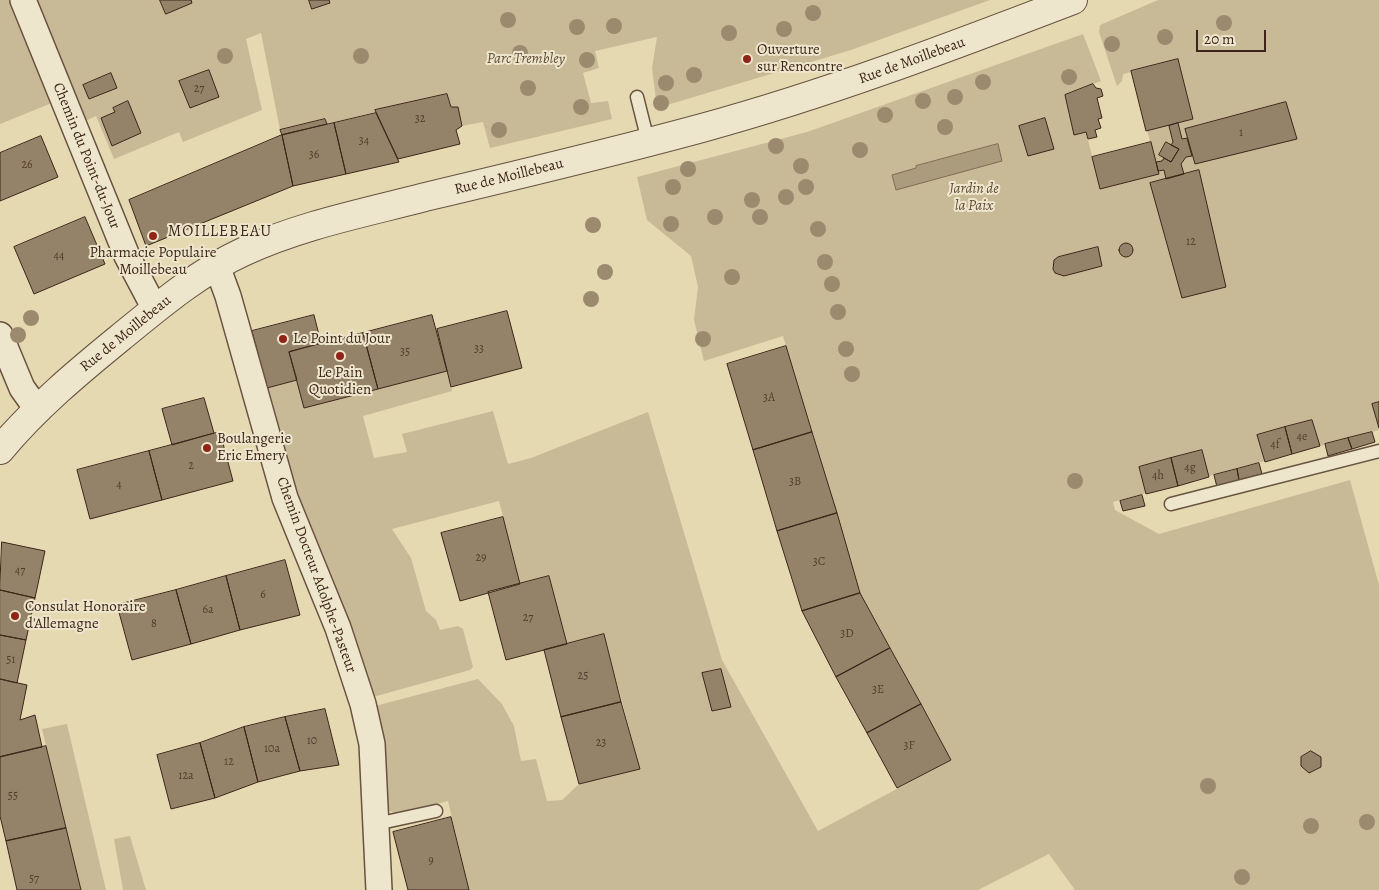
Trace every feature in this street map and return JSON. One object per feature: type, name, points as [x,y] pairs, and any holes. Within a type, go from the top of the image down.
[{"type":"street","name":"Chemin du Point-du-Jour","points":[[23,0],[127,256],[155,309]]},
{"type":"street","name":"Rue de Moillebeau","points":[[0,450],[37,409],[155,309],[217,266],[242,252],[317,224],[648,141],[814,95],[925,58],[1073,0]]},
{"type":"street","name":"Chemin Docteur Adolphe-Pasteur","points":[[217,266],[228,296],[285,498],[338,628],[363,704],[372,744],[379,890]]},
{"type":"street","points":[[0,335],[11,389],[37,409]]},
{"type":"lane","points":[[638,97],[648,141]]},
{"type":"lane","points":[[1171,504],[1379,451]]},
{"type":"lane","points":[[376,824],[436,811]]},
{"type":"green space","points":[[0,0],[12,0],[52,103],[0,124]]},
{"type":"green space","name":"Parc Trembley","points":[[34,0],[990,0],[851,50],[657,108],[652,68],[657,37],[595,51],[599,68],[583,73],[591,103],[608,101],[612,119],[490,148],[483,122],[462,126],[458,107],[451,107],[447,94],[327,124],[325,119],[280,130],[261,33],[246,39],[262,110],[183,142],[179,132],[114,159],[96,116],[83,122]]},
{"type":"green space","name":"Jardin de la Paix","points":[[1158,0],[1379,0],[1379,430],[1113,502],[1115,510],[1159,534],[1350,480],[1379,585],[1379,890],[1075,890],[1049,854],[978,890],[469,890],[448,801],[397,815],[385,808],[375,706],[478,679],[502,704],[514,726],[521,761],[536,759],[547,801],[562,800],[579,784],[640,768],[604,635],[567,644],[549,576],[520,584],[499,501],[392,529],[411,558],[426,611],[436,620],[440,630],[458,626],[463,629],[473,667],[470,670],[373,697],[298,504],[267,388],[297,380],[447,371],[452,391],[363,416],[374,458],[407,452],[402,434],[493,411],[508,464],[531,458],[648,412],[722,660],[818,831],[951,760],[860,593],[783,336],[704,361],[694,320],[698,287],[691,256],[647,220],[637,177],[807,132],[1083,34],[1101,81],[1065,95],[1074,134],[1086,132],[1100,188],[1159,174],[1131,72],[1123,74],[1122,81],[1117,86],[1099,32],[1100,25]]},
{"type":"green space","points":[[67,724],[106,890],[81,890],[42,729]]},
{"type":"green space","points":[[130,836],[146,890],[123,890],[114,839]]},
{"type":"shaded area","points":[[998,144],[1002,161],[896,190],[892,175],[916,168],[916,166]]},
{"type":"building","points":[[160,0],[191,0],[192,3],[166,14]]},
{"type":"building","points":[[309,0],[329,0],[330,3],[312,9]]},
{"type":"building","points":[[1178,59],[1193,119],[1146,131],[1131,71]]},
{"type":"building","points":[[209,70],[219,97],[190,108],[179,81]]},
{"type":"building","points":[[111,73],[117,88],[89,99],[83,85]]},
{"type":"building","points":[[1093,84],[1096,88],[1101,89],[1103,96],[1097,98],[1102,118],[1098,119],[1101,128],[1095,130],[1097,137],[1088,139],[1086,132],[1074,135],[1065,95]]},
{"type":"building","points":[[447,94],[451,107],[458,107],[462,126],[456,130],[460,144],[398,159],[375,110]]},
{"type":"building","points":[[128,101],[141,133],[112,146],[101,118],[115,112],[113,108]]},
{"type":"building","points":[[1286,102],[1297,139],[1195,164],[1185,129]]},
{"type":"building","points":[[376,113],[399,162],[346,174],[334,123]]},
{"type":"building","points":[[1045,118],[1054,149],[1028,156],[1019,126]]},
{"type":"building","points":[[325,119],[327,124],[282,135],[280,130]]},
{"type":"building","points":[[334,123],[346,174],[293,186],[282,135]]},
{"type":"building","points":[[1178,123],[1182,139],[1187,138],[1192,156],[1186,157],[1181,164],[1184,174],[1166,179],[1164,170],[1158,171],[1156,162],[1162,161],[1164,158],[1171,162],[1179,149],[1171,145],[1173,142],[1169,126]]},
{"type":"building","points":[[282,135],[293,186],[146,246],[129,200]]},
{"type":"building","points":[[41,136],[58,177],[0,201],[0,153]]},
{"type":"building","points":[[1151,142],[1159,174],[1100,189],[1092,157]]},
{"type":"building","points":[[1166,142],[1179,149],[1171,162],[1159,155]]},
{"type":"building","points":[[1199,170],[1226,287],[1182,298],[1150,183]]},
{"type":"building","points":[[85,217],[105,264],[34,294],[14,247]]},
{"type":"building","points":[[1123,243],[1129,243],[1133,250],[1129,257],[1123,257],[1119,253],[1119,247]]},
{"type":"building","points":[[1098,247],[1102,266],[1064,276],[1055,273],[1053,269],[1054,260],[1058,257]]},
{"type":"building","points":[[507,311],[522,368],[451,387],[437,329]]},
{"type":"building","points":[[314,315],[321,343],[289,352],[297,380],[267,388],[252,331]]},
{"type":"building","points":[[432,315],[447,371],[378,389],[363,333]]},
{"type":"building","points":[[363,333],[378,389],[304,408],[289,352]]},
{"type":"building","points":[[786,346],[812,432],[753,450],[727,364]]},
{"type":"building","points":[[204,398],[214,433],[172,445],[162,409]]},
{"type":"building","points":[[1379,402],[1379,428],[1372,404]]},
{"type":"building","points":[[1312,420],[1320,446],[1292,454],[1285,427]]},
{"type":"building","points":[[1285,427],[1292,454],[1265,462],[1257,435]]},
{"type":"building","points":[[220,432],[233,481],[162,500],[149,451]]},
{"type":"building","points":[[812,432],[837,513],[777,531],[753,450]]},
{"type":"building","points":[[1372,432],[1375,442],[1352,449],[1348,438]]},
{"type":"building","points":[[1348,438],[1352,449],[1328,456],[1325,444]]},
{"type":"building","points":[[1202,450],[1209,477],[1178,486],[1171,458]]},
{"type":"building","points":[[149,451],[162,500],[90,519],[77,470]]},
{"type":"building","points":[[1171,458],[1178,486],[1146,494],[1139,467]]},
{"type":"building","points":[[1259,463],[1262,474],[1239,480],[1237,469]]},
{"type":"building","points":[[1237,469],[1239,480],[1217,487],[1214,475]]},
{"type":"building","points":[[1142,495],[1145,506],[1123,511],[1120,501]]},
{"type":"building","points":[[837,513],[860,593],[802,611],[777,531]]},
{"type":"building","points":[[503,517],[520,584],[460,601],[441,533]]},
{"type":"building","points":[[2,542],[45,551],[35,598],[0,590]]},
{"type":"building","points":[[285,560],[300,615],[240,630],[226,576]]},
{"type":"building","points":[[226,576],[240,630],[191,644],[176,590]]},
{"type":"building","points":[[549,576],[567,644],[506,660],[488,592]]},
{"type":"building","name":"Consulat Honoraire d'Allemagne","points":[[0,590],[35,598],[26,640],[0,635]]},
{"type":"building","points":[[176,590],[191,644],[132,660],[117,605]]},
{"type":"building","points":[[860,593],[890,648],[836,677],[802,611]]},
{"type":"building","points":[[604,634],[621,702],[561,717],[544,650]]},
{"type":"building","points":[[0,635],[26,640],[17,683],[0,679]]},
{"type":"building","points":[[890,648],[921,704],[867,733],[836,677]]},
{"type":"building","points":[[721,669],[731,707],[712,711],[702,673]]},
{"type":"building","points":[[0,679],[27,685],[20,720],[35,715],[42,747],[0,757]]},
{"type":"building","points":[[621,702],[640,769],[579,784],[561,717]]},
{"type":"building","points":[[921,704],[951,760],[897,788],[867,733]]},
{"type":"building","points":[[325,709],[339,765],[300,771],[285,717]]},
{"type":"building","points":[[285,717],[300,771],[258,782],[244,727]]},
{"type":"building","points":[[244,727],[258,782],[215,798],[200,743]]},
{"type":"building","points":[[200,743],[215,798],[171,809],[157,755]]},
{"type":"building","points":[[46,746],[66,828],[6,841],[0,816],[0,757]]},
{"type":"building","points":[[1311,751],[1321,757],[1321,767],[1309,773],[1301,766],[1301,757]]},
{"type":"building","points":[[451,817],[469,890],[408,890],[393,832]]},
{"type":"building","points":[[66,828],[81,890],[17,890],[6,841]]},
{"type":"place","name":"Ouverture sur Rencontre","points":[[747,59]]},
{"type":"place","name":"Pharmacie Populaire Moillebeau","points":[[153,236]]},
{"type":"place","name":"Le Point du Jour","points":[[283,339]]},
{"type":"place","name":"Le Pain Quotidien","points":[[340,356]]},
{"type":"place","name":"Boulangerie Eric Emery","points":[[207,448]]},
{"type":"place","name":"Consulat Honoraire d'Allemagne","points":[[15,616]]},
{"type":"district","name":"MOILLEBEAU","points":[[220,232]]}]
